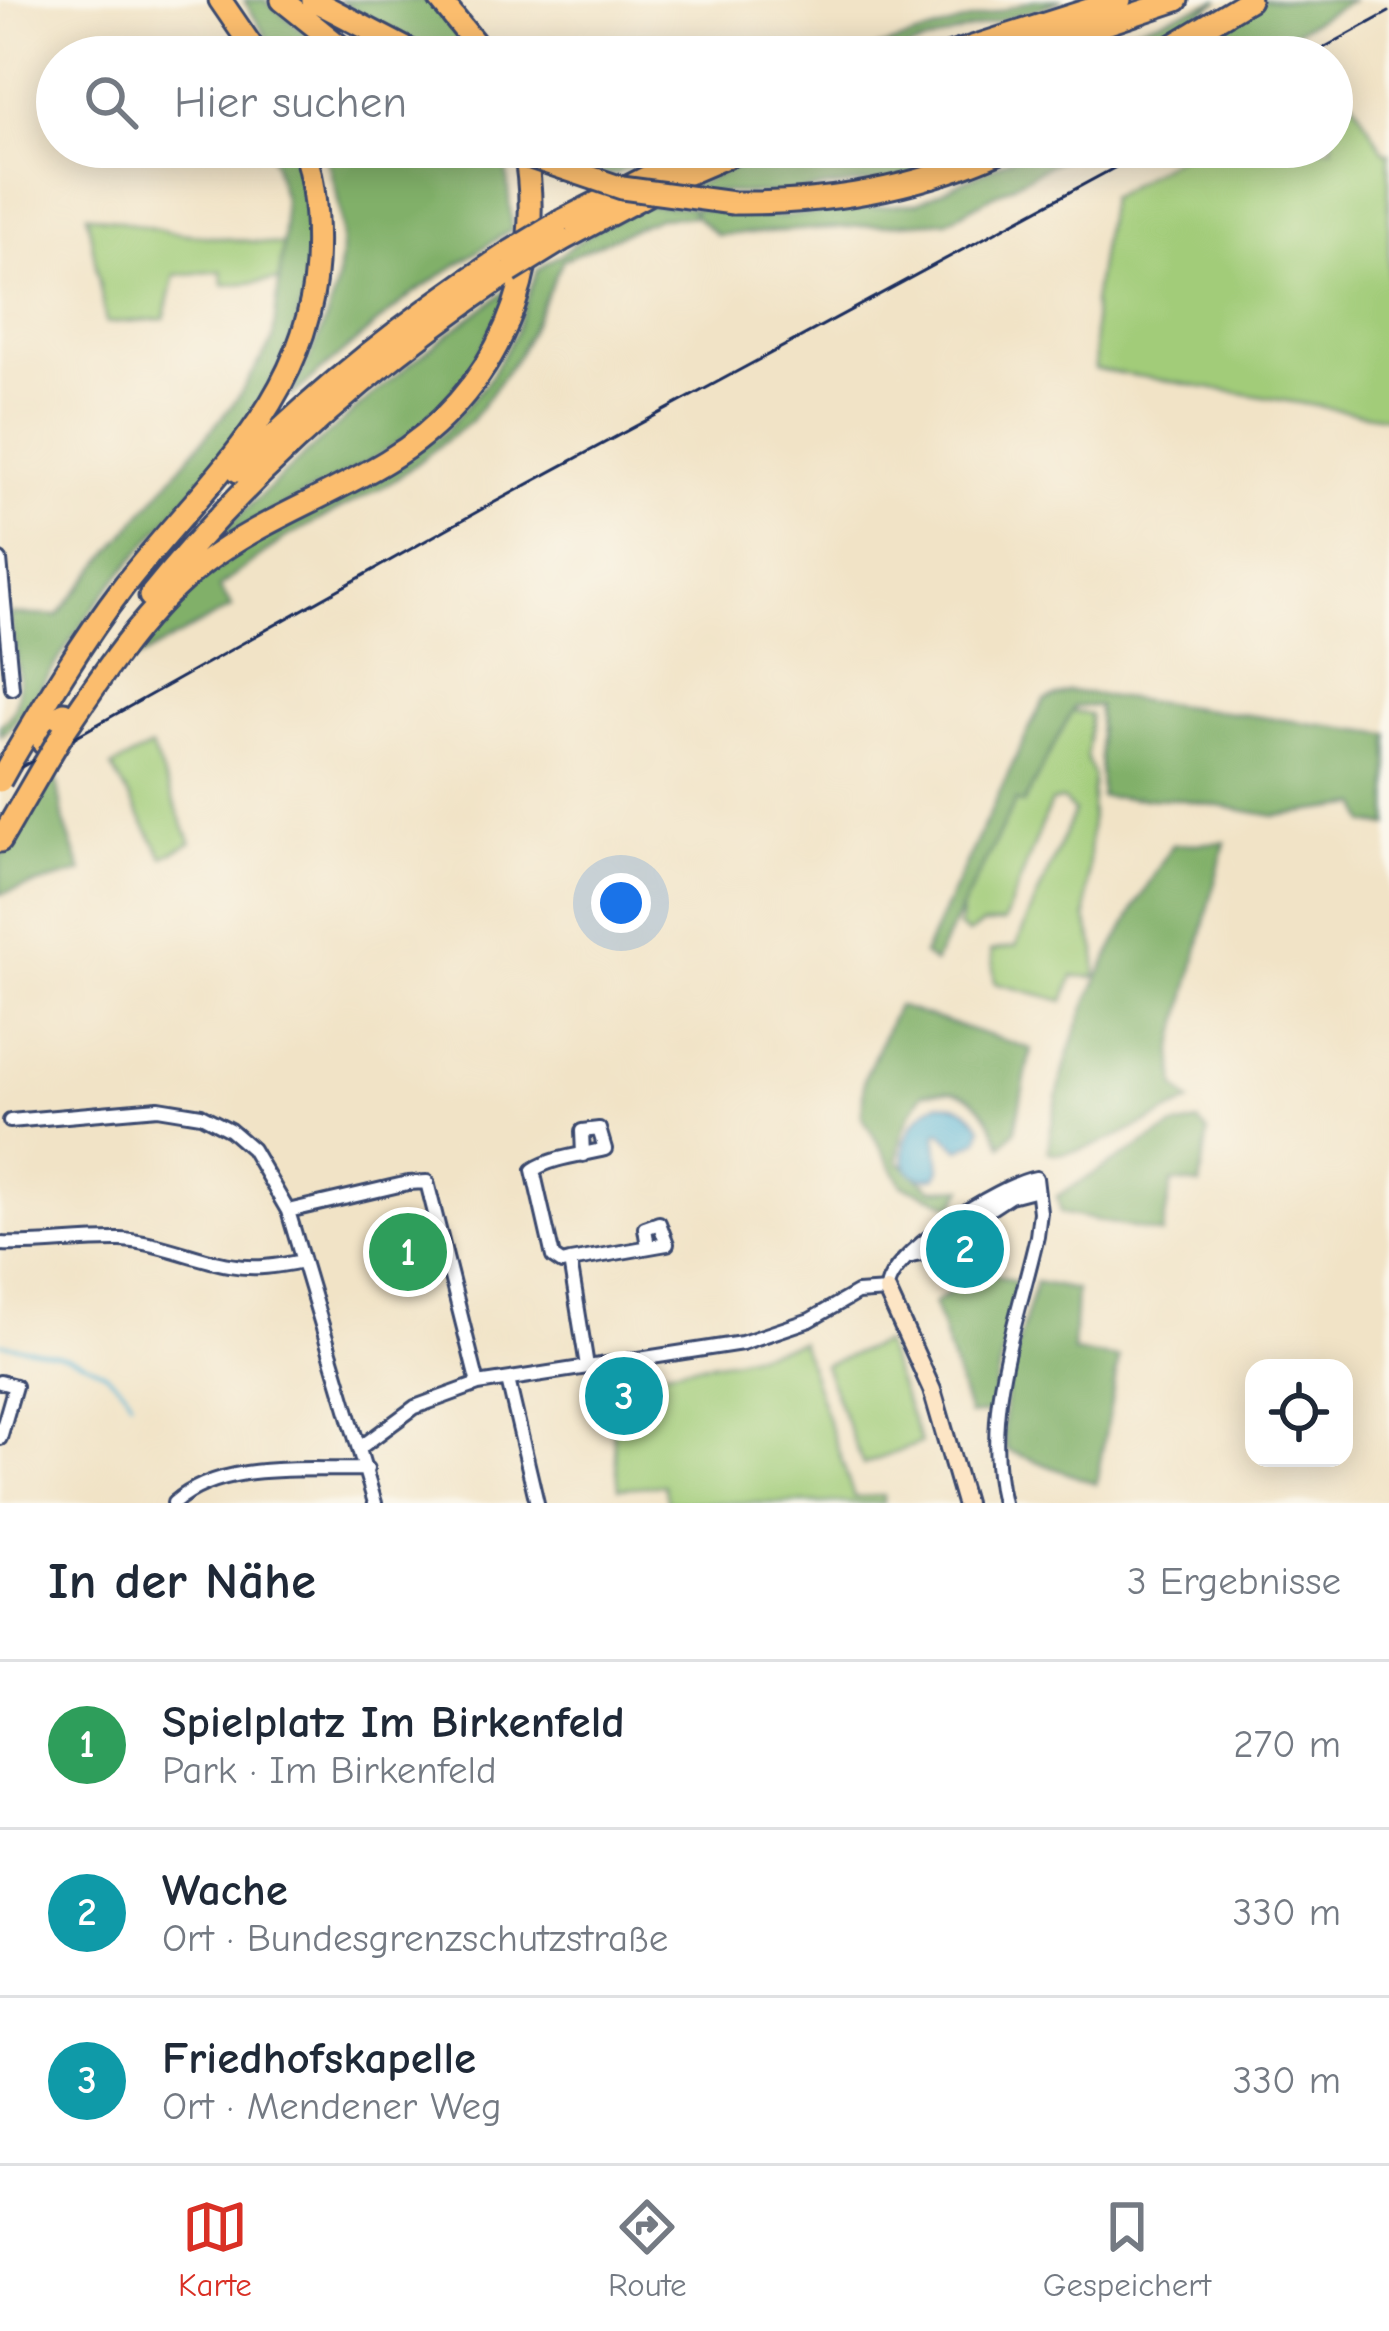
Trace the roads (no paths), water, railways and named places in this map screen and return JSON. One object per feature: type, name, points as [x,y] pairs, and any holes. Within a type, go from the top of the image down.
[{"type":"highway","points":[[220,0],[245,36]]},
{"type":"highway","points":[[282,0],[327,36]]},
{"type":"highway","points":[[314,0],[382,36]]},
{"type":"highway","points":[[440,0],[469,36]]},
{"type":"highway","points":[[1006,36],[1120,0]]},
{"type":"highway","points":[[1070,36],[1177,0]]},
{"type":"highway","points":[[1189,36],[1249,0]]},
{"type":"highway","points":[[0,842],[96,624],[258,427],[289,375],[300,349],[315,278],[316,211],[307,168]]},
{"type":"highway","points":[[46,734],[190,575],[236,541],[386,462],[447,413],[506,328],[525,276],[531,246],[527,168]]},
{"type":"highway","points":[[563,168],[622,188],[733,202],[816,200],[870,192],[957,168]]},
{"type":"highway","points":[[0,820],[46,734],[151,566],[261,448],[383,341],[670,168]]},
{"type":"highway","points":[[562,231],[700,168]]},
{"type":"street","points":[[0,560],[12,688]]},
{"type":"street","points":[[10,1120],[158,1108],[201,1114],[251,1149],[269,1172],[288,1211],[375,1503]]},
{"type":"street","points":[[583,1154],[533,1170],[553,1257],[562,1263],[648,1247]]},
{"type":"street","points":[[288,1211],[427,1182],[478,1384]]},
{"type":"street","points":[[965,1503],[932,1390],[887,1291],[889,1276],[916,1247],[1036,1183],[1037,1236],[996,1412],[995,1450],[1003,1503]]},
{"type":"street","points":[[0,1244],[120,1240],[165,1246],[229,1265],[264,1268],[303,1262]]},
{"type":"street","points":[[570,1262],[587,1366]]},
{"type":"street","points":[[361,1447],[415,1407],[478,1384],[742,1343],[811,1320],[857,1292],[887,1291]]},
{"type":"street","points":[[508,1379],[537,1503]]},
{"type":"street","points":[[0,1382],[15,1386],[5,1403],[0,1438]]},
{"type":"street","points":[[174,1503],[199,1484],[253,1473],[367,1468]]},
{"type":"water","points":[[938,1103],[969,1111],[982,1127],[979,1140],[960,1149],[940,1131],[936,1134],[940,1169],[936,1177],[921,1177],[910,1172],[904,1150],[914,1123]]},
{"type":"waterway","points":[[0,1343],[91,1365],[107,1374],[131,1401]]},
{"type":"railway","points":[[1345,36],[1389,12]]},
{"type":"railway","points":[[0,779],[484,508],[1114,168]]},
{"type":"place","name":"Wache","points":[[965,1249]]},
{"type":"place","name":"Spielplatz Im Birkenfeld","points":[[408,1252]]},
{"type":"place","name":"Friedhofskapelle","points":[[624,1396]]}]
